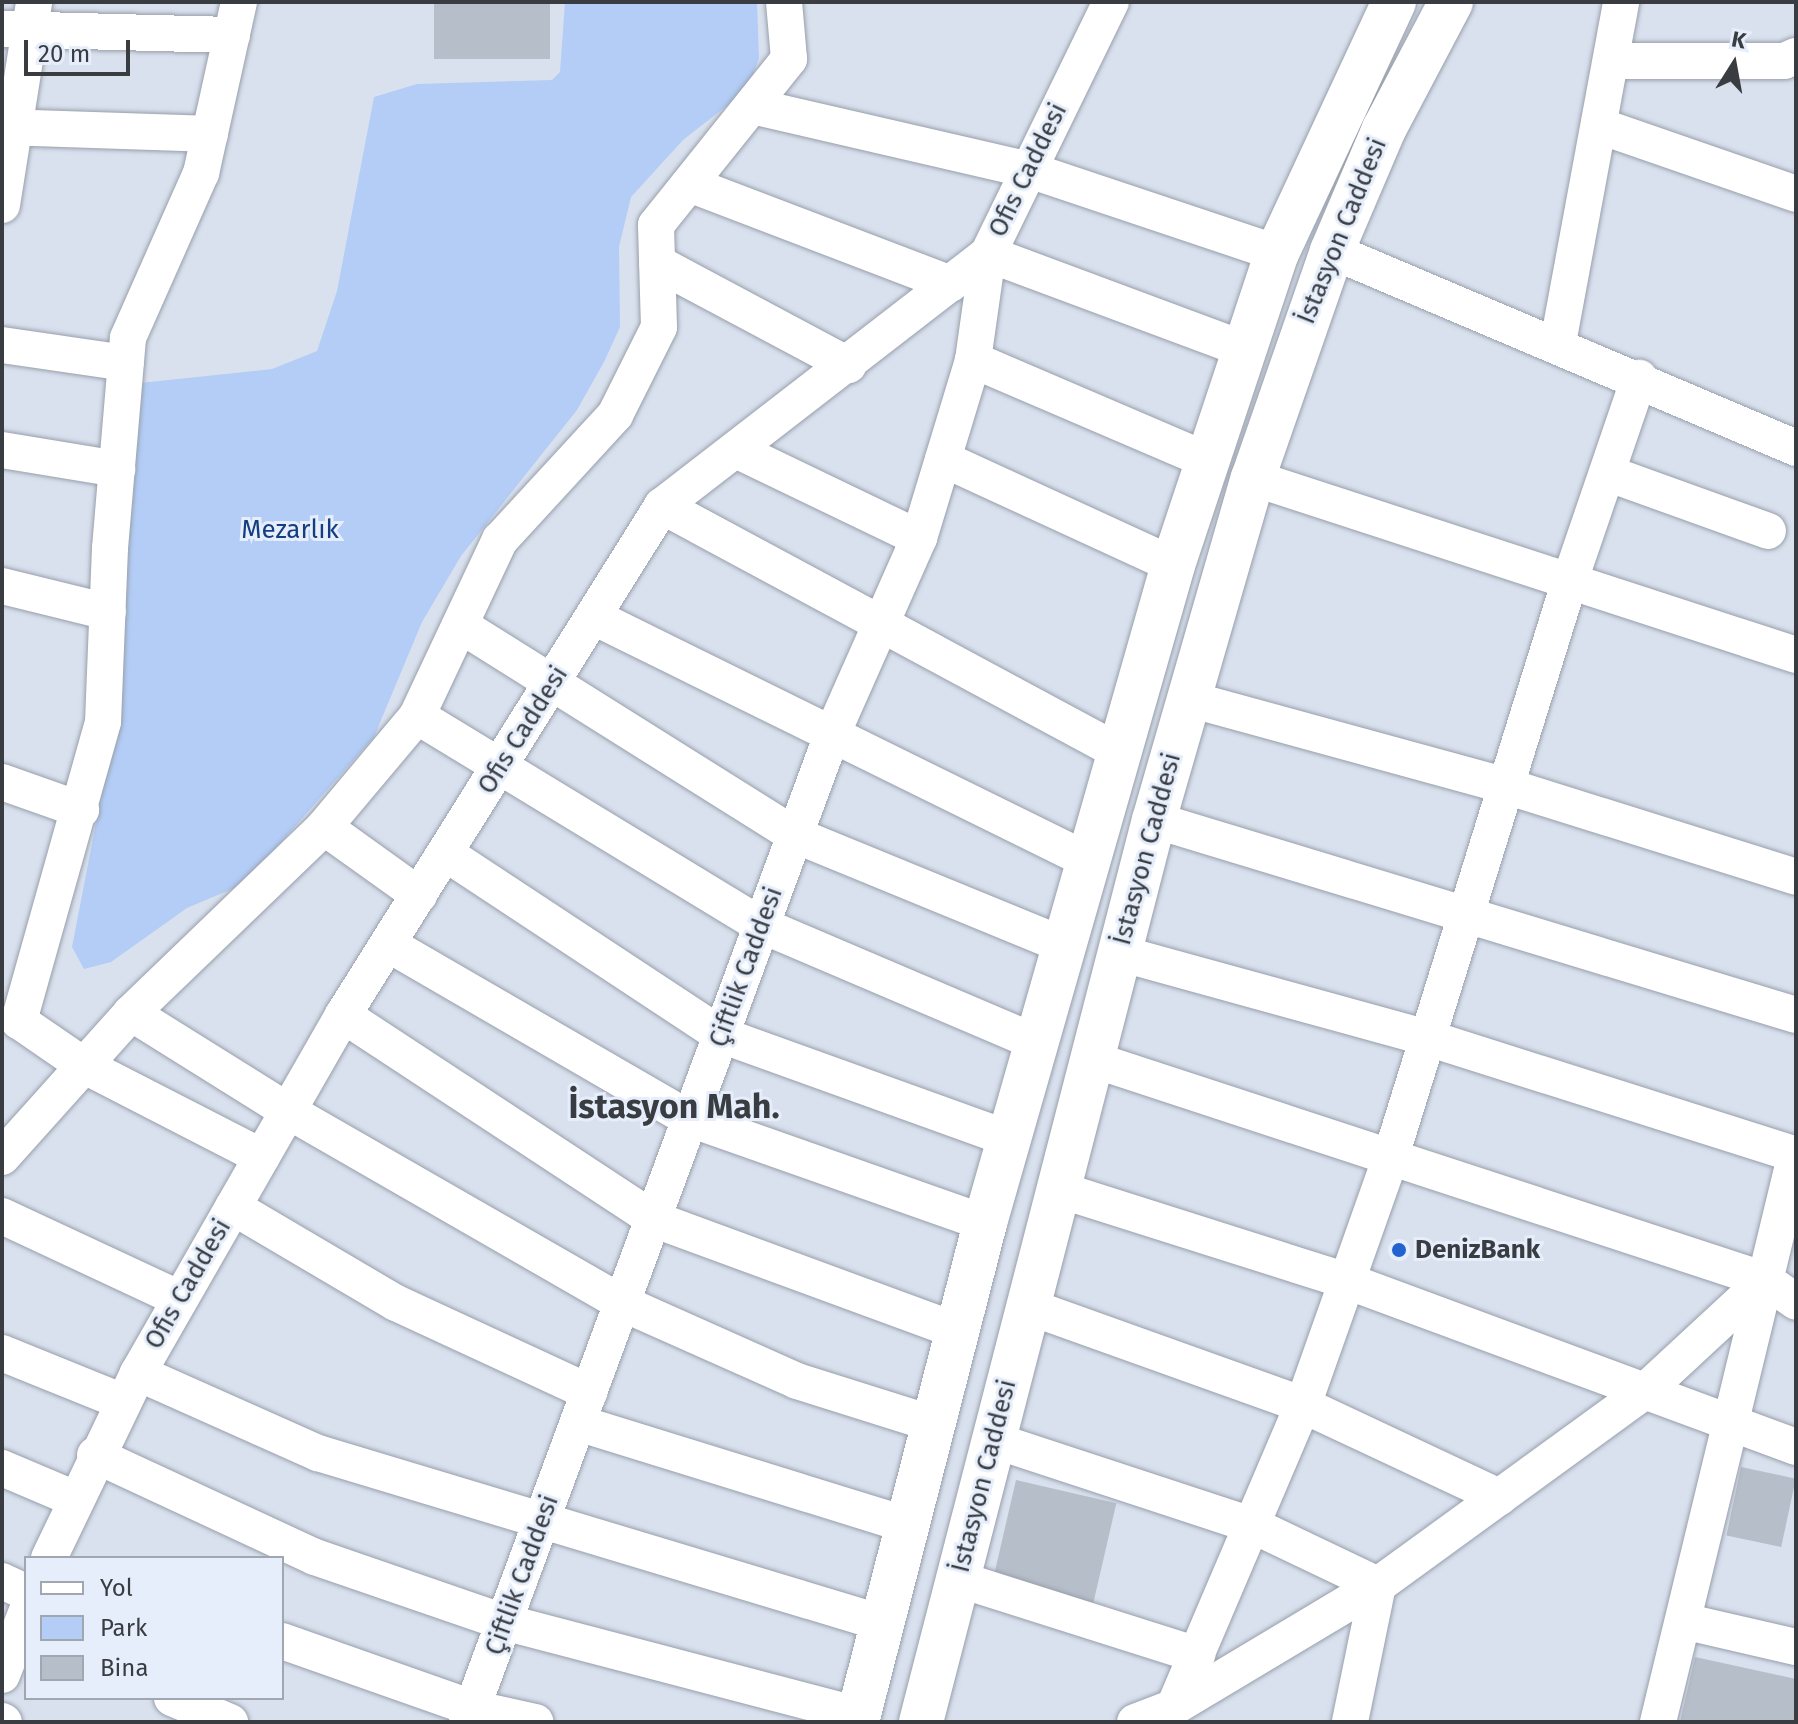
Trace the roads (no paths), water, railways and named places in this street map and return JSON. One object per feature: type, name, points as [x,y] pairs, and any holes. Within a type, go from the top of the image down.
[{"type":"main road","points":[[858,1718],[985,1223],[1091,862],[1173,565],[1277,253],[1394,2]]},
{"type":"main road","name":"İstasyon Caddesi","points":[[921,1722],[1154,820],[1253,478],[1332,251],[1384,129],[1451,2]]},
{"type":"street","points":[[2,1157],[15,1131],[131,1013],[324,827],[417,716],[500,540],[615,415],[659,327],[656,225],[789,59],[784,2]]},
{"type":"street","name":"Ofis Caddesi","points":[[58,1555],[75,1499],[130,1387],[343,1015],[662,506],[988,254],[1111,2]]},
{"type":"street","points":[[1558,343],[1613,61],[1621,2]]},
{"type":"street","points":[[2,205],[22,20],[235,19],[201,173],[128,338],[117,469],[103,722],[81,810],[11,1018],[83,1065],[262,1157]]},
{"type":"street","points":[[1613,61],[1784,61],[1796,56]]},
{"type":"street","points":[[752,106],[1029,170],[1277,253]]},
{"type":"street","points":[[1600,126],[1796,194]]},
{"type":"street","points":[[8,128],[210,134]]},
{"type":"street","points":[[689,184],[951,284]]},
{"type":"street","points":[[1332,251],[1558,343],[1796,448]]},
{"type":"street","points":[[988,254],[1243,349]]},
{"type":"street","name":"Çiftlik Caddesi","points":[[470,1715],[833,732],[885,624],[919,538],[973,360],[988,254]]},
{"type":"street","points":[[657,263],[848,365]]},
{"type":"street","points":[[2,345],[126,363]]},
{"type":"street","points":[[973,360],[1206,460]]},
{"type":"street","points":[[1174,1707],[1303,1405],[1391,1156],[1569,583],[1639,378]]},
{"type":"street","points":[[2,450],[117,469]]},
{"type":"street","points":[[736,450],[919,538]]},
{"type":"street","points":[[943,459],[1173,565]]},
{"type":"street","points":[[1607,473],[1768,531]]},
{"type":"street","points":[[1253,478],[1796,655]]},
{"type":"street","points":[[662,506],[1121,753]]},
{"type":"street","points":[[2,586],[108,612]]},
{"type":"street","points":[[594,617],[833,732],[1091,862]]},
{"type":"street","points":[[460,625],[795,835],[1066,946]]},
{"type":"street","points":[[1189,699],[1506,786],[1796,877]]},
{"type":"street","points":[[417,716],[499,769],[761,925],[1037,1043]]},
{"type":"street","points":[[2,782],[81,810]]},
{"type":"street","points":[[1154,820],[1796,1015]]},
{"type":"street","points":[[324,827],[419,895]]},
{"type":"street","points":[[445,853],[721,1035],[1010,1139]]},
{"type":"street","points":[[388,944],[690,1119],[985,1223]]},
{"type":"street","points":[[1119,953],[1428,1038],[1796,1154],[1658,1722]]},
{"type":"street","points":[[131,1013],[288,1111],[622,1303],[797,1381],[933,1424]]},
{"type":"street","points":[[343,1015],[653,1219],[958,1331]]},
{"type":"street","points":[[1091,1059],[1765,1280],[1796,1302]]},
{"type":"street","points":[[1057,1189],[1347,1281],[1730,1426],[1796,1447]]},
{"type":"street","points":[[233,1207],[584,1408],[907,1525]]},
{"type":"street","points":[[2,1216],[180,1299]]},
{"type":"street","points":[[1135,1722],[1174,1707],[1378,1585],[1644,1392],[1765,1280]]},
{"type":"street","points":[[1027,1306],[1303,1405],[1499,1497]]},
{"type":"street","points":[[2,1353],[130,1387],[318,1453],[541,1523],[882,1623]]},
{"type":"street","points":[[993,1440],[1252,1525],[1378,1585]]},
{"type":"street","points":[[95,1455],[315,1557],[504,1622],[858,1718]]},
{"type":"street","points":[[2,1468],[75,1499]]},
{"type":"street","points":[[958,1579],[1197,1655]]},
{"type":"street","points":[[2,1581],[24,1591]]},
{"type":"street","points":[[1350,1722],[1378,1585]]},
{"type":"street","points":[[1683,1621],[1796,1647]]},
{"type":"street","points":[[2,1675],[23,1628]]},
{"type":"street","points":[[284,1642],[470,1715],[535,1722]]},
{"type":"street","points":[[177,1700],[230,1722]]},
{"type":"place","name":"DenizBank","points":[[1399,1250]]},
{"type":"district","name":"İstasyon Mah.","points":[[674,1107]]},
{"type":"park label","name":"Mezarlık","points":[[290,530]]}]
